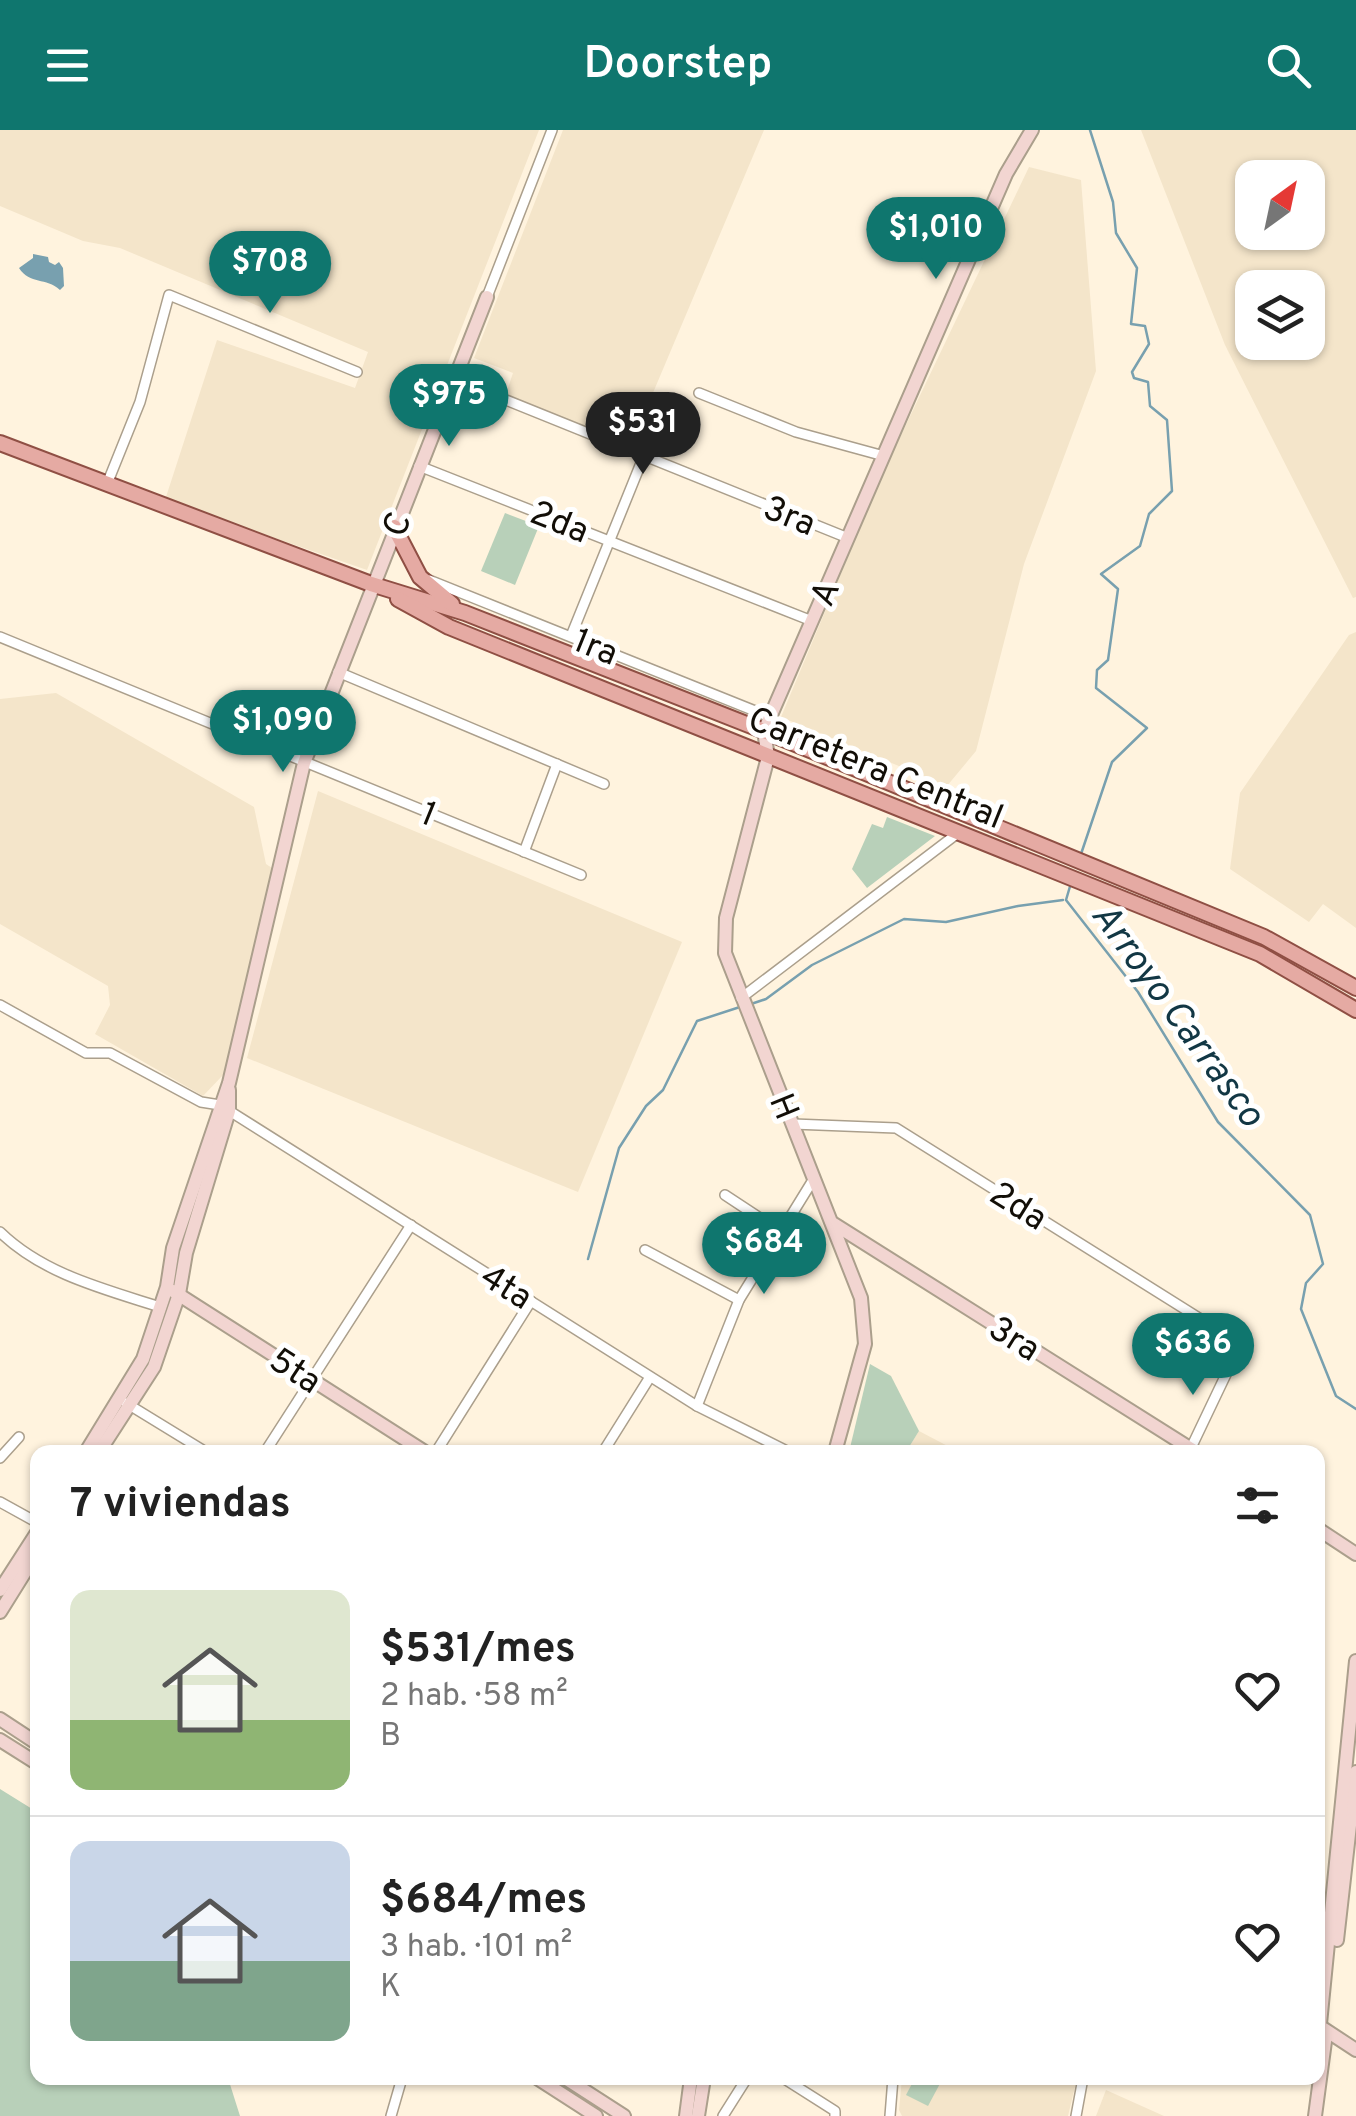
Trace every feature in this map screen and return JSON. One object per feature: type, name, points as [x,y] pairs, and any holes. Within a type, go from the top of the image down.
[{"type":"main road","name":"Carretera Central","points":[[0,443],[372,584],[465,613],[767,724],[1088,866],[1264,936],[1356,988]]},
{"type":"main road","points":[[394,528],[420,577],[438,596],[465,613]]},
{"type":"main road","name":"Carretera Central","points":[[372,584],[449,627],[1260,954],[1355,1007]]},
{"type":"street","points":[[487,297],[552,130]]},
{"type":"street","name":"A","points":[[767,724],[1006,174],[1032,130]]},
{"type":"street","points":[[108,484],[140,402],[169,295],[357,372]]},
{"type":"street","name":"C","points":[[173,1291],[173,1248],[225,1108],[304,763],[487,297]]},
{"type":"street","name":"3ra","points":[[454,379],[848,538]]},
{"type":"street","points":[[699,392],[796,432],[884,456]]},
{"type":"street","points":[[572,636],[656,426]]},
{"type":"street","name":"2da","points":[[419,466],[812,621]]},
{"type":"street","name":"1ra","points":[[420,577],[572,636],[767,724]]},
{"type":"street","name":"1","points":[[0,637],[581,875]]},
{"type":"street","points":[[338,672],[604,784]]},
{"type":"street","points":[[767,724],[768,757]]},
{"type":"street","name":"H","points":[[768,757],[725,928],[725,954],[861,1298],[865,1344],[837,1445]]},
{"type":"street","points":[[524,852],[557,764]]},
{"type":"street","points":[[740,998],[958,833]]},
{"type":"street","name":"4ta","points":[[0,1004],[86,1053],[110,1053],[202,1102],[225,1108],[650,1377],[775,1445]]},
{"type":"street","name":"2da","points":[[793,1124],[896,1128],[1199,1318],[1225,1341],[1230,1366],[1195,1445]]},
{"type":"street","points":[[698,1406],[739,1300],[813,1180]]},
{"type":"street","points":[[725,1194],[781,1232]]},
{"type":"street","name":"3ra","points":[[834,1224],[1183,1445]]},
{"type":"street","points":[[270,1445],[410,1225]]},
{"type":"street","points":[[0,1232],[16,1247],[74,1280],[160,1307]]},
{"type":"street","points":[[645,1250],[739,1300]]},
{"type":"street","points":[[102,1445],[143,1360],[160,1307],[173,1291]]},
{"type":"street","points":[[91,1445],[154,1367],[173,1291]]},
{"type":"street","name":"5ta","points":[[173,1291],[414,1445]]},
{"type":"street","points":[[440,1445],[531,1301]]},
{"type":"street","points":[[607,1445],[650,1377]]},
{"type":"street","points":[[124,1401],[195,1445]]},
{"type":"street","points":[[0,1458],[19,1437]]},
{"type":"street","points":[[0,1502],[30,1522]]},
{"type":"street","points":[[1325,1534],[1356,1554]]},
{"type":"street","points":[[0,1590],[30,1540]]},
{"type":"street","points":[[0,1612],[30,1564]]},
{"type":"street","points":[[1325,1986],[1356,1661]]},
{"type":"street","points":[[0,1720],[30,1739]]},
{"type":"street","points":[[0,1740],[30,1759]]},
{"type":"street","points":[[1325,1999],[1356,1772]]},
{"type":"street","points":[[1325,2031],[1356,2050]]},
{"type":"street","points":[[392,2116],[400,2085]]},
{"type":"street","points":[[547,2085],[589,2114],[592,2095]]},
{"type":"street","points":[[576,2085],[624,2116]]},
{"type":"street","points":[[686,2116],[691,2085]]},
{"type":"street","points":[[698,2116],[703,2085]]},
{"type":"street","points":[[723,2116],[743,2085]]},
{"type":"street","points":[[794,2085],[835,2112],[835,2116]]},
{"type":"street","points":[[890,2116],[892,2085]]},
{"type":"street","points":[[1076,2116],[1082,2085]]},
{"type":"street","points":[[1312,2116],[1313,2085]]},
{"type":"street","points":[[1312,2116],[1315,2085]]},
{"type":"shaded area","points":[[0,130],[539,130],[367,570],[165,500],[217,340],[355,388],[368,352],[120,248],[83,241],[0,206]]},
{"type":"shaded area","points":[[563,130],[764,130],[647,407],[613,416],[603,435],[506,394],[513,373],[474,358]]},
{"type":"shaded area","points":[[1141,130],[1356,130],[1353,598],[1225,345]]},
{"type":"shaded area","points":[[1029,167],[1081,180],[1096,371],[1024,564],[976,751],[947,786],[781,717],[882,475]]},
{"type":"shaded area","points":[[1356,632],[1356,928],[1323,904],[1309,922],[1230,869],[1240,793],[1349,635]]},
{"type":"shaded area","points":[[56,693],[254,807],[266,864],[272,868],[224,1074],[203,1096],[95,1034],[110,1005],[108,986],[0,924],[0,699]]},
{"type":"shaded area","points":[[318,791],[682,942],[578,1192],[247,1058]]},
{"type":"shaded area","points":[[919,1431],[946,1445],[910,1445]]},
{"type":"shaded area","points":[[901,2085],[1075,2085],[1068,2116],[902,2116]]},
{"type":"shaded area","points":[[1106,2090],[1164,2116],[1096,2116]]},
{"type":"green space","points":[[505,513],[539,526],[515,585],[481,571]]},
{"type":"green space","points":[[887,817],[935,836],[867,888],[852,869],[872,824],[883,828]]},
{"type":"green space","points":[[870,1364],[891,1376],[919,1431],[910,1445],[851,1445]]},
{"type":"green space","points":[[0,1789],[30,1808],[30,2085],[230,2085],[240,2116],[0,2116]]},
{"type":"green space","points":[[911,2085],[939,2085],[928,2106],[906,2095]]},
{"type":"water","points":[[33,254],[48,257],[55,265],[59,262],[64,286],[60,290],[28,277],[19,268]]},
{"type":"waterway","name":"Arroyo Carrasco","points":[[1080,857],[1112,762],[1147,728],[1096,688],[1097,670],[1108,660],[1118,589],[1101,574],[1140,546],[1149,514],[1172,491],[1167,420],[1150,406],[1148,382],[1134,378],[1132,372],[1149,344],[1145,326],[1131,324],[1137,268],[1116,233],[1113,202],[1090,130]]},
{"type":"waterway","name":"Arroyo Carrasco","points":[[1071,883],[1066,900],[1138,992],[1218,1122],[1310,1215],[1323,1264],[1306,1283],[1301,1309],[1336,1396],[1356,1409]]},
{"type":"waterway","points":[[751,1004],[766,999],[812,965],[904,919],[946,922],[1063,900]]},
{"type":"waterway","points":[[588,1259],[619,1148],[646,1106],[663,1090],[697,1021],[743,1006]]}]
